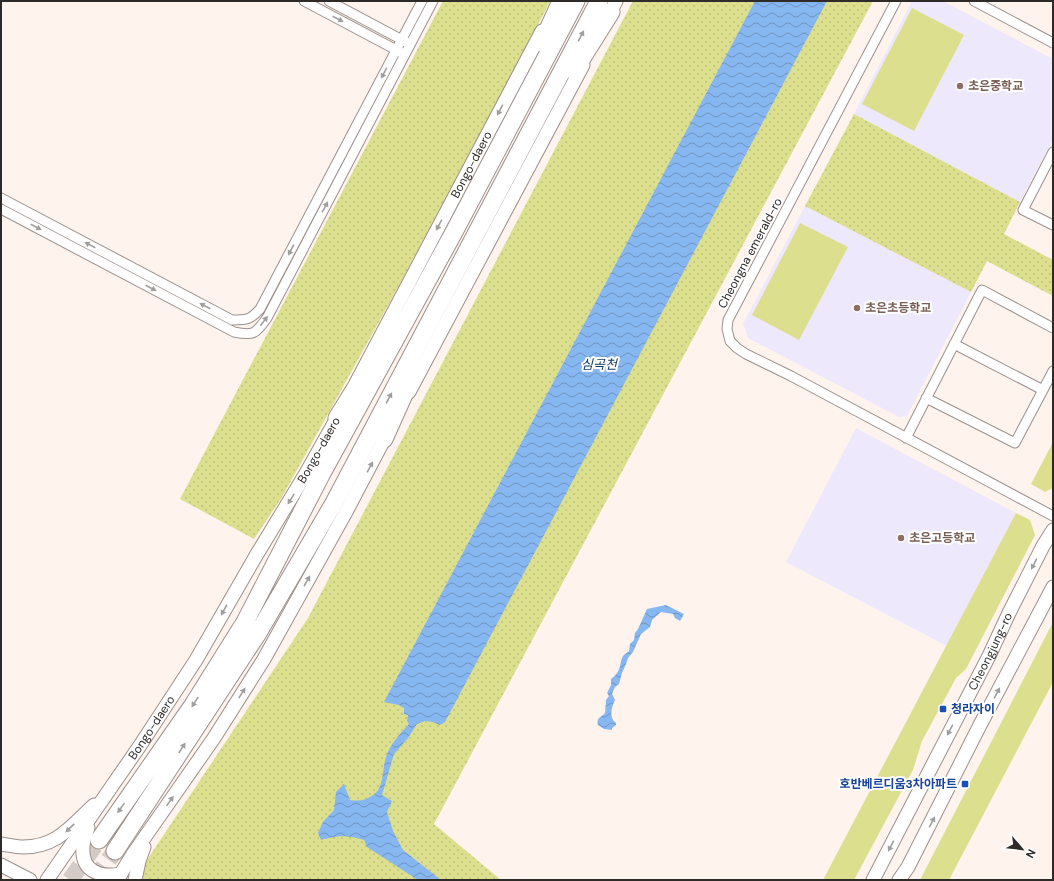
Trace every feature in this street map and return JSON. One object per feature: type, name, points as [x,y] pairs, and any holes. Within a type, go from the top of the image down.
[{"type":"highway","points":[[476,188],[559,1]]},
{"type":"highway","name":"Bongo-daero","points":[[99,840],[193,705],[245,622],[321,475],[454,232],[576,1]]},
{"type":"highway","points":[[115,851],[258,633],[334,503],[494,200],[609,5]]},
{"type":"highway","points":[[337,418],[454,232]]},
{"type":"highway","points":[[384,439],[472,242]]},
{"type":"main road","name":"Bongo-daero","points":[[47,880],[148,734],[196,660],[257,554],[305,475],[337,418],[559,1]]},
{"type":"main road","points":[[90,819],[83,845],[83,856],[87,864],[91,870],[102,875],[119,877],[152,826],[214,738],[264,659],[343,517],[609,5]]},
{"type":"main road","name":"Cheongjung-ro","points":[[873,880],[989,656],[1043,546],[1053,530]]},
{"type":"main road","name":"Cheongjung-ro","points":[[899,880],[908,867],[1053,586]]},
{"type":"main road","points":[[1,844],[21,847],[48,843],[65,832],[108,792]]},
{"type":"main road","points":[[135,880],[139,861],[152,826]]},
{"type":"main road","points":[[1,865],[30,880]]},
{"type":"main road","points":[[904,880],[908,867]]},
{"type":"street","points":[[304,1],[405,55]]},
{"type":"street","points":[[329,1],[411,44]]},
{"type":"street","points":[[1,198],[232,320],[252,318],[260,309],[422,1]]},
{"type":"street","points":[[1,209],[234,332],[248,334],[256,331],[267,318],[433,1]]},
{"type":"street","name":"Cheongna emerald-ro","points":[[896,1],[728,320],[727,329],[730,341],[736,348],[746,354],[1053,516]]},
{"type":"street","points":[[974,1],[1053,43]]},
{"type":"street","points":[[1052,156],[1023,210],[1053,225]]},
{"type":"street","points":[[906,438],[982,290],[1053,328]]},
{"type":"street","points":[[954,344],[1043,390]]},
{"type":"street","points":[[926,398],[1015,443],[1053,370]]},
{"type":"shaded area","name":"초은중학교","points":[[912,1],[943,1],[1053,59],[1053,139],[1020,202],[854,114]]},
{"type":"shaded area","name":"초은초등학교","points":[[805,206],[971,292],[907,416],[899,417],[748,338],[743,324]]},
{"type":"shaded area","name":"초은고등학교","points":[[856,428],[1016,513],[947,646],[786,562]]},
{"type":"green space","points":[[443,1],[550,1],[512,77],[477,139],[396,291],[282,497],[254,539],[180,499]]},
{"type":"green space","points":[[633,1],[873,1],[434,824],[501,880],[136,880],[135,878],[308,618]]},
{"type":"green space","points":[[912,8],[964,35],[914,131],[862,104]]},
{"type":"green space","points":[[854,114],[1020,202],[1004,234],[1053,260],[1053,296],[987,261],[971,292],[805,206]]},
{"type":"green space","points":[[800,223],[848,247],[799,340],[752,315]]},
{"type":"green space","points":[[1053,442],[1053,488],[1045,492],[1031,484]]},
{"type":"green space","points":[[1016,513],[1030,520],[1035,535],[966,669],[956,678],[922,741],[913,770],[854,880],[823,880]]},
{"type":"green space","points":[[1053,622],[1053,682],[949,880],[920,880]]},
{"type":"water","name":"심곡천","points":[[755,1],[827,1],[445,722],[440,725],[425,721],[417,724],[408,738],[394,754],[382,795],[392,801],[387,812],[393,831],[403,850],[441,880],[418,880],[367,847],[364,840],[343,836],[321,840],[318,833],[323,822],[334,810],[336,792],[344,784],[350,800],[354,801],[368,798],[374,795],[378,790],[382,780],[388,752],[396,739],[409,724],[407,721],[408,715],[404,714],[404,708],[399,705],[384,702]]},
{"type":"water","points":[[666,605],[684,614],[680,621],[675,618],[673,614],[661,612],[652,620],[650,627],[641,634],[633,652],[628,658],[619,684],[615,687],[612,694],[615,700],[612,706],[612,718],[616,725],[612,728],[612,730],[604,729],[598,725],[598,721],[599,718],[605,713],[606,700],[609,696],[607,693],[611,685],[611,679],[618,672],[622,658],[629,651],[630,644],[634,640],[635,633],[647,609]]},
{"type":"tunnel","points":[[70,880],[99,840]]},
{"type":"tunnel","points":[[94,880],[115,851]]},
{"type":"place","name":"초은중학교","points":[[960,86]]},
{"type":"place","name":"초은초등학교","points":[[857,308]]},
{"type":"place","name":"초은고등학교","points":[[901,538]]},
{"type":"place","name":"청라자이","points":[[943,709]]},
{"type":"place","name":"호반베르디움3차아파트","points":[[965,784]]}]
